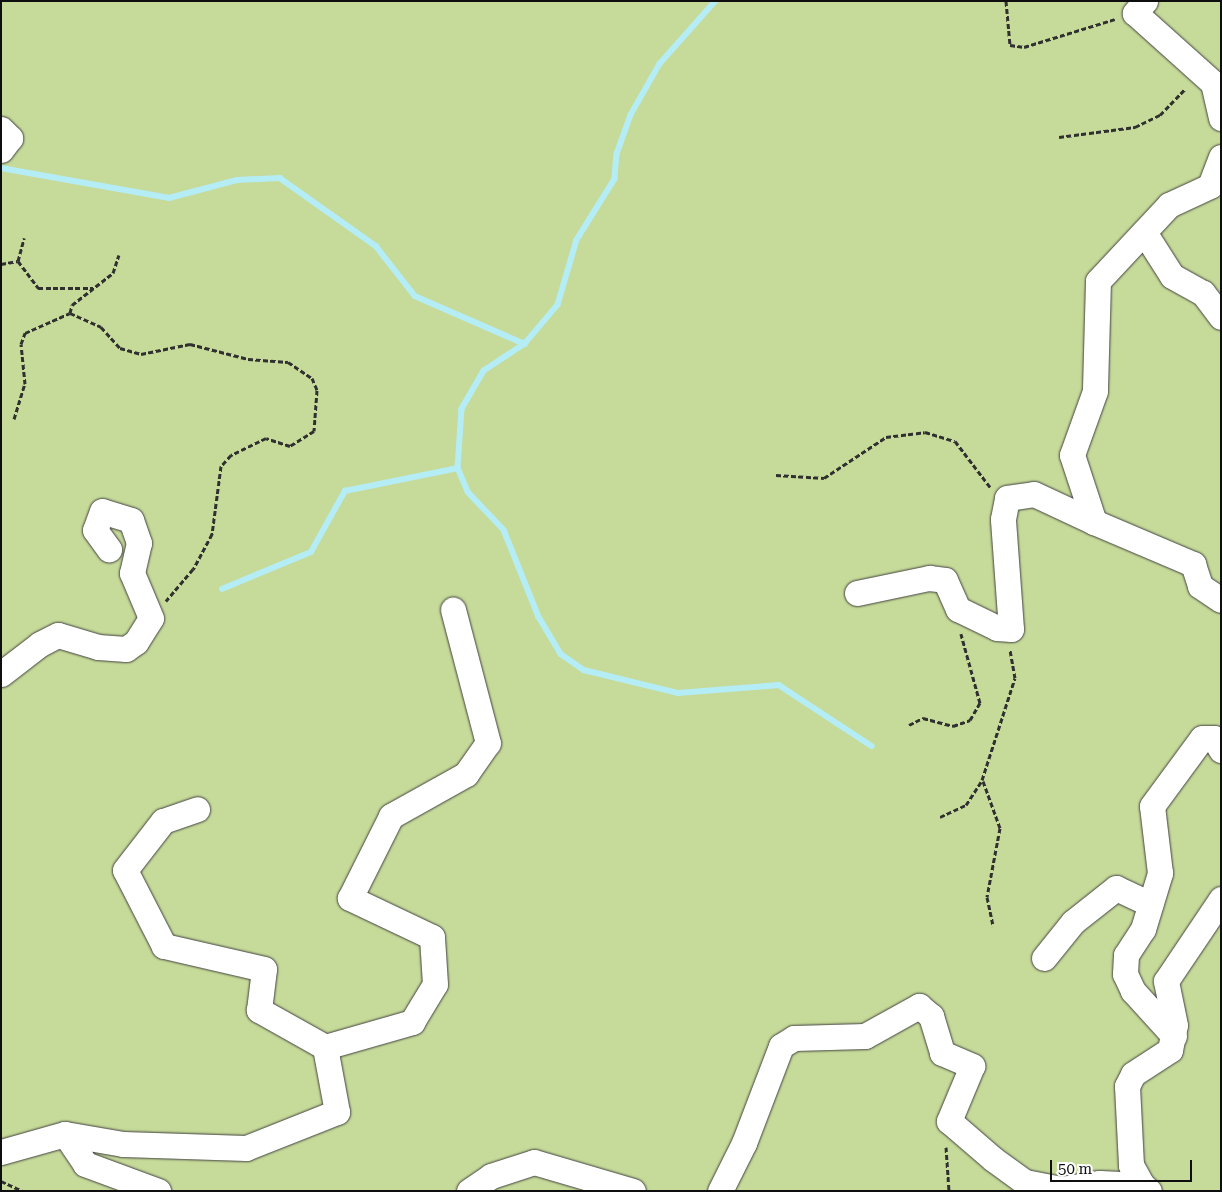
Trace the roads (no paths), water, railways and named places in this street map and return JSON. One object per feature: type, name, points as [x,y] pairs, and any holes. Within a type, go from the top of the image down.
[{"type":"lane","points":[[1140,7],[1213,83],[1221,118]]},
{"type":"lane","points":[[1,129],[10,138],[1,150]]},
{"type":"lane","points":[[1094,522],[1072,455],[1095,391],[1098,281],[1169,205],[1210,186],[1221,157]]},
{"type":"lane","points":[[1144,232],[1172,276],[1203,293],[1221,317]]},
{"type":"lane","points":[[857,593],[929,578],[944,580],[958,608],[997,628],[1011,629],[1003,519],[1007,498],[1034,494],[1193,564],[1200,586],[1221,600]]},
{"type":"lane","points":[[1,674],[40,644],[58,636],[98,647],[126,649],[151,618],[132,572],[139,543],[131,520],[102,511],[95,530],[109,548]]},
{"type":"lane","points":[[197,809],[163,821],[125,870],[164,946],[264,969],[259,1010],[325,1047],[412,1022],[435,984],[432,937],[350,898],[391,816],[466,774],[488,743],[453,610]]},
{"type":"lane","points":[[1174,1036],[1133,991],[1125,974],[1126,955],[1143,929],[1160,873],[1152,806],[1202,738],[1214,738],[1221,750]]},
{"type":"lane","points":[[1044,958],[1073,922],[1116,888],[1150,904]]},
{"type":"lane","points":[[1146,1188],[1131,1165],[1127,1086],[1133,1074],[1170,1050],[1174,1036],[1166,981],[1221,899]]},
{"type":"lane","points":[[720,1191],[744,1144],[781,1046],[794,1038],[865,1036],[919,1006],[931,1016],[942,1053],[972,1066],[950,1122],[1025,1182],[1060,1189],[1100,1182],[1146,1188]]},
{"type":"lane","points":[[1,1152],[65,1134],[123,1144],[246,1148],[337,1112],[325,1047]]},
{"type":"lane","points":[[65,1134],[85,1164],[158,1191]]},
{"type":"lane","points":[[468,1191],[491,1176],[534,1162],[633,1191]]},
{"type":"waterway","points":[[716,1],[660,64],[631,115],[617,154],[615,179],[577,240],[558,305],[525,344],[484,371],[462,409],[458,468],[468,492],[504,530],[539,617],[561,654],[584,670],[678,693],[779,685],[872,746]]},
{"type":"waterway","points":[[1,168],[169,198],[237,180],[280,178],[376,246],[415,296],[525,344]]},
{"type":"waterway","points":[[222,589],[311,552],[345,491],[458,468]]}]
